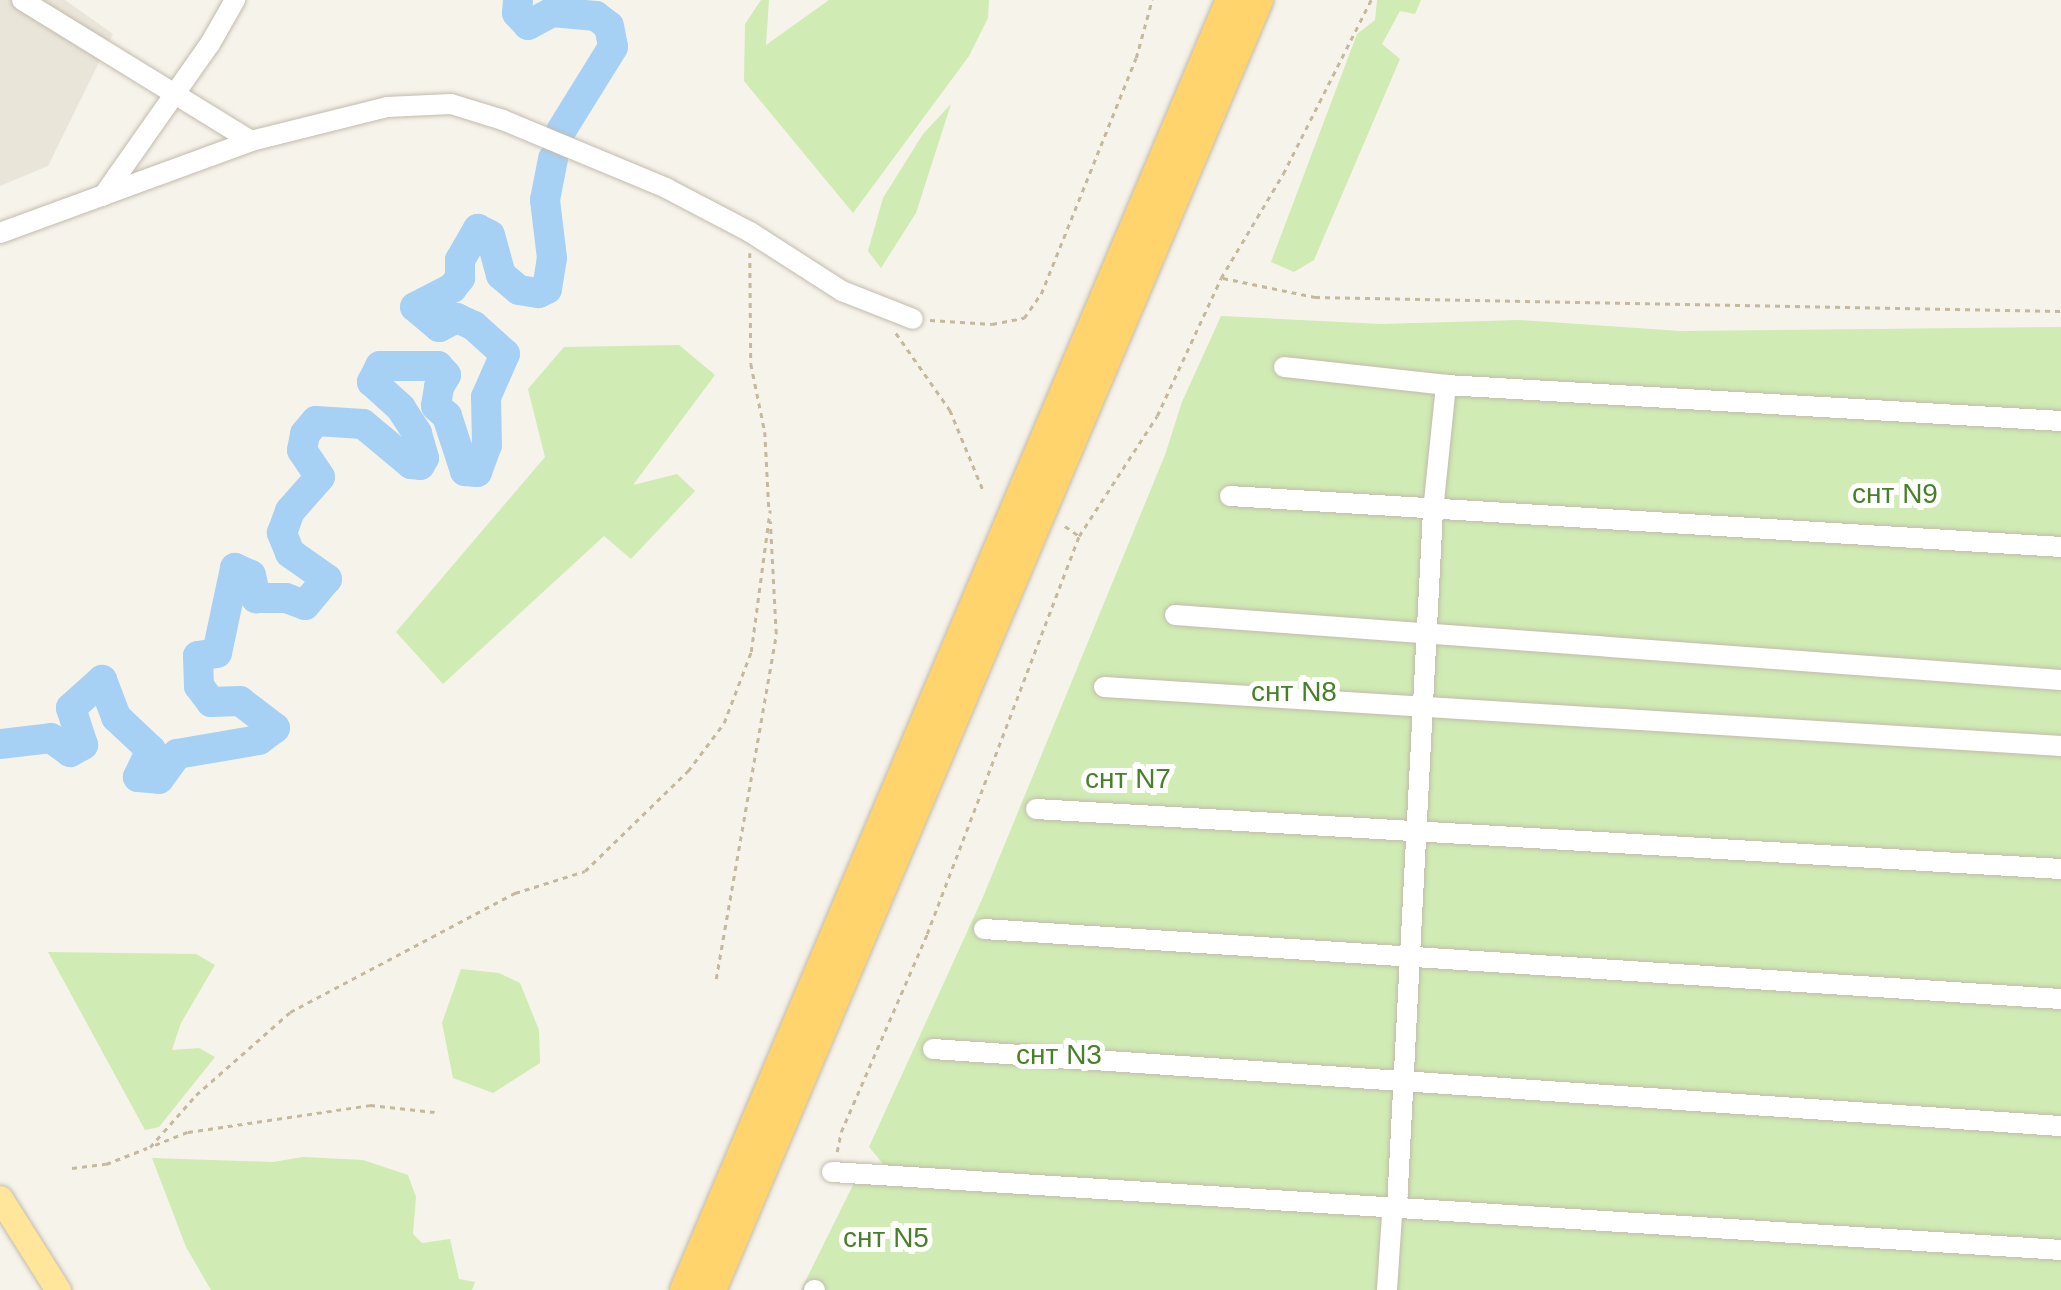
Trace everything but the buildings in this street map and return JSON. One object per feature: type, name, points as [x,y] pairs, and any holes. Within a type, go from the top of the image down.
[{"type":"highway","points":[[684,1290],[1230,0]]},
{"type":"highway","points":[[712,1290],[1259,0]]},
{"type":"main road","points":[[0,1182],[20,1228]]},
{"type":"main road","points":[[0,1198],[58,1290]]},
{"type":"street","points":[[22,0],[251,141]]},
{"type":"street","points":[[102,196],[210,44],[235,0]]},
{"type":"street","points":[[0,233],[251,141],[387,107],[451,104],[503,120],[666,188],[750,232],[842,291],[888,313],[913,319]]},
{"type":"street","points":[[1284,367],[1446,385],[2061,420]]},
{"type":"street","points":[[1387,1290],[1403,1081],[1433,511],[1446,385]]},
{"type":"street","points":[[1230,496],[2061,547]]},
{"type":"street","points":[[1175,614],[1427,636],[2061,680]]},
{"type":"street","points":[[1104,686],[2061,746]]},
{"type":"street","points":[[1036,808],[2061,869]]},
{"type":"street","points":[[984,929],[2061,999]]},
{"type":"street","points":[[933,1049],[2061,1126]]},
{"type":"street","points":[[832,1172],[2061,1258]]},
{"type":"street","points":[[856,1188],[1188,1200],[2061,1250]]},
{"type":"path","points":[[913,319],[992,324],[1024,318],[1048,276],[1136,58],[1152,0]]},
{"type":"path","points":[[832,1172],[840,1132],[928,934],[1079,536],[1157,416],[1222,278],[1284,174],[1371,0]]},
{"type":"path","points":[[716,979],[776,634],[765,432],[751,364],[750,232]]},
{"type":"path","points":[[1222,278],[1315,297],[2061,311]]},
{"type":"path","points":[[888,313],[892,328],[950,410],[984,492]]},
{"type":"path","points":[[150,1146],[196,1095],[290,1012],[515,893],[585,871],[688,772],[724,723],[751,652],[770,510]]},
{"type":"path","points":[[1065,526],[1079,536]]},
{"type":"path","points":[[72,1168],[106,1164],[188,1132],[370,1105],[435,1112]]},
{"type":"shaded area","points":[[0,0],[65,0],[113,34],[48,166],[0,186]]},
{"type":"green space","points":[[761,0],[769,0],[766,45],[829,0],[989,0],[988,18],[969,56],[853,213],[744,81],[745,24]]},
{"type":"green space","points":[[1377,0],[1421,0],[1415,14],[1400,11],[1382,44],[1400,59],[1314,260],[1294,272],[1271,262],[1357,34],[1375,20]]},
{"type":"green space","points":[[951,104],[916,213],[881,268],[868,251],[883,198],[923,134]]},
{"type":"green space","points":[[1221,316],[1381,324],[1520,320],[1680,331],[2061,327],[2061,1246],[889,1171],[869,1147],[983,897],[1165,455],[1182,402]]},
{"type":"green space","points":[[679,345],[715,375],[633,485],[677,474],[695,491],[631,559],[604,536],[443,684],[396,632],[545,457],[528,389],[564,347]]},
{"type":"green space","points":[[48,952],[196,954],[215,965],[181,1023],[172,1050],[199,1048],[215,1057],[159,1127],[145,1130]]},
{"type":"green space","points":[[461,969],[499,973],[520,983],[539,1030],[540,1063],[493,1093],[453,1078],[442,1023]]},
{"type":"green space","points":[[303,1157],[363,1160],[408,1175],[416,1197],[413,1234],[422,1243],[450,1239],[459,1279],[475,1282],[472,1290],[211,1290],[186,1247],[152,1158],[273,1162]]},
{"type":"green space","name":"снт N5","points":[[854,1183],[1188,1196],[2061,1254],[2061,1290],[801,1290]]},
{"type":"waterway","points":[[518,0],[517,13],[528,25],[552,12],[596,16],[609,26],[613,47],[561,131]]},
{"type":"waterway","points":[[0,744],[51,738],[70,752],[83,745],[71,708],[102,680],[116,717],[151,750],[138,777],[159,779],[177,754],[259,740],[275,728],[240,701],[211,702],[199,686],[198,656],[217,653],[235,568],[251,575],[256,598],[286,598],[305,605],[327,579],[290,553],[282,533],[290,511],[320,477],[302,450],[305,434],[316,421],[363,424],[411,464],[420,465],[424,458],[417,433],[401,408],[372,382],[380,366],[438,366],[446,375],[436,406],[447,416],[465,471],[477,472],[487,445],[486,397],[505,354],[474,326],[457,318],[439,327],[415,307],[452,288],[460,278],[460,260],[478,229],[490,235],[501,275],[519,290],[539,293],[547,289],[552,258],[545,200],[553,159]]},
{"type":"park label","name":"снт N9","points":[[1895,494]]},
{"type":"park label","name":"снт N8","points":[[1294,692]]},
{"type":"park label","name":"снт N7","points":[[1128,779]]},
{"type":"park label","name":"снт N3","points":[[1059,1055]]}]
